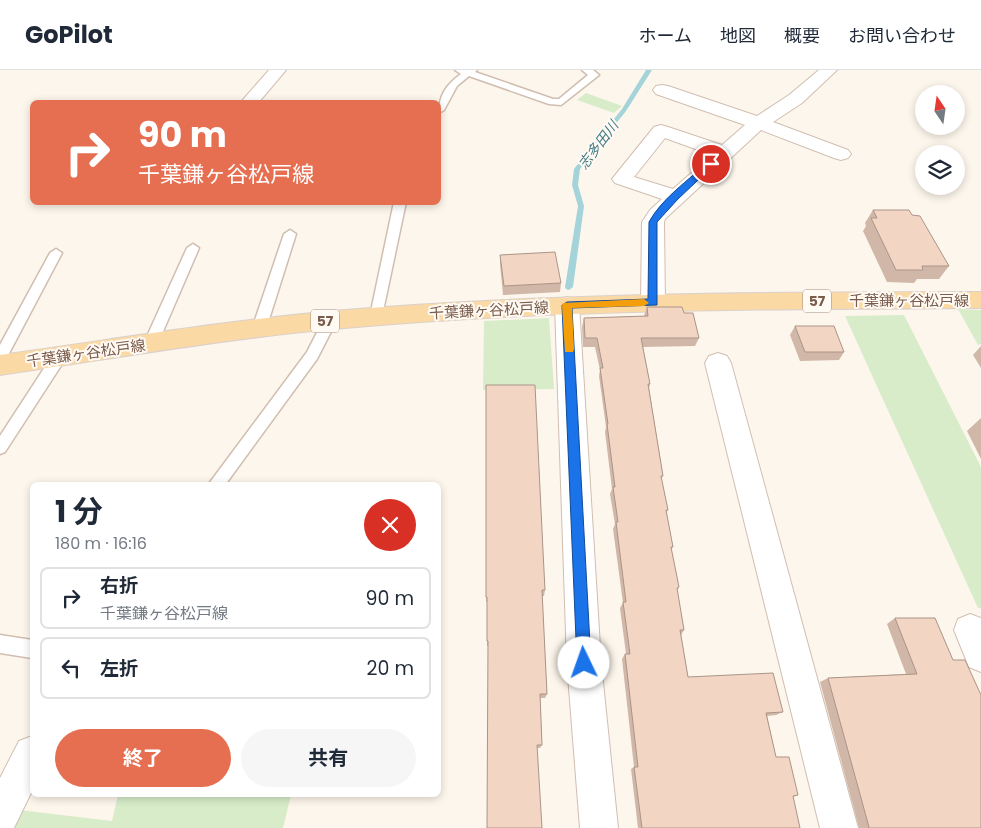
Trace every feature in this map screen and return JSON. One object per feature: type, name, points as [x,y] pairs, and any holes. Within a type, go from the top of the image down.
[{"type":"main road","name":"千葉鎌ヶ谷松戸線","points":[[0,365],[151,343],[330,320],[376,316],[653,302],[981,300]]},
{"type":"street","points":[[252,100],[278,70]]},
{"type":"street","points":[[653,302],[653,222],[657,215],[723,152],[758,123],[778,113],[802,96],[829,70]]},
{"type":"street","points":[[662,90],[841,154]]},
{"type":"street","points":[[675,197],[622,180],[661,131],[723,152]]},
{"type":"street","points":[[567,305],[584,663],[598,828]]},
{"type":"street","points":[[718,363],[838,828]]},
{"type":"street","points":[[0,816],[30,758]]},
{"type":"lane","points":[[441,106],[453,84],[467,71],[552,102],[561,102],[594,75],[587,70]]},
{"type":"lane","points":[[376,316],[399,205]]},
{"type":"lane","points":[[259,329],[290,234]]},
{"type":"lane","points":[[151,343],[193,248]]},
{"type":"lane","points":[[0,357],[56,253]]},
{"type":"lane","points":[[218,482],[312,355],[330,320]]},
{"type":"lane","points":[[0,448],[59,357]]},
{"type":"lane","points":[[0,644],[30,649]]},
{"type":"green space","points":[[586,93],[622,106],[614,113],[577,100]]},
{"type":"green space","points":[[958,309],[981,310],[981,344],[978,345]]},
{"type":"green space","points":[[904,315],[981,467],[981,608],[978,608],[845,316]]},
{"type":"green space","points":[[549,318],[554,389],[483,390],[484,321]]},
{"type":"green space","points":[[118,797],[291,797],[283,828],[10,828],[19,810],[112,821]]},
{"type":"building","points":[[873,210],[909,210],[912,215],[920,216],[949,266],[922,266],[923,270],[896,270],[871,218],[877,218]]},
{"type":"building","points":[[555,252],[561,283],[504,286],[500,255]]},
{"type":"building","points":[[647,307],[682,307],[684,313],[693,313],[699,338],[641,338],[650,384],[648,384],[673,547],[671,547],[679,587],[677,588],[684,630],[680,630],[688,677],[773,673],[783,712],[766,713],[776,757],[789,757],[798,795],[793,796],[800,828],[642,828],[634,767],[638,767],[625,654],[630,654],[623,602],[626,602],[616,522],[618,522],[608,424],[600,368],[603,368],[597,338],[585,338],[584,318],[648,316]]},
{"type":"building","points":[[795,326],[834,326],[844,352],[805,352]]},
{"type":"building","points":[[486,385],[535,385],[545,590],[542,590],[547,694],[540,694],[542,745],[537,745],[542,828],[487,828]]},
{"type":"building","points":[[895,618],[935,618],[953,660],[965,660],[981,695],[981,828],[868,828],[828,678],[917,674]]},
{"type":"waterway","name":"志多田川","points":[[569,287],[581,206],[575,185],[577,169],[624,110],[649,70]]},
{"type":"slow traffic","points":[[569,349],[567,305],[644,303]]},
{"type":"route","points":[[584,663],[567,305],[653,302],[653,222],[657,215],[711,164]]}]
